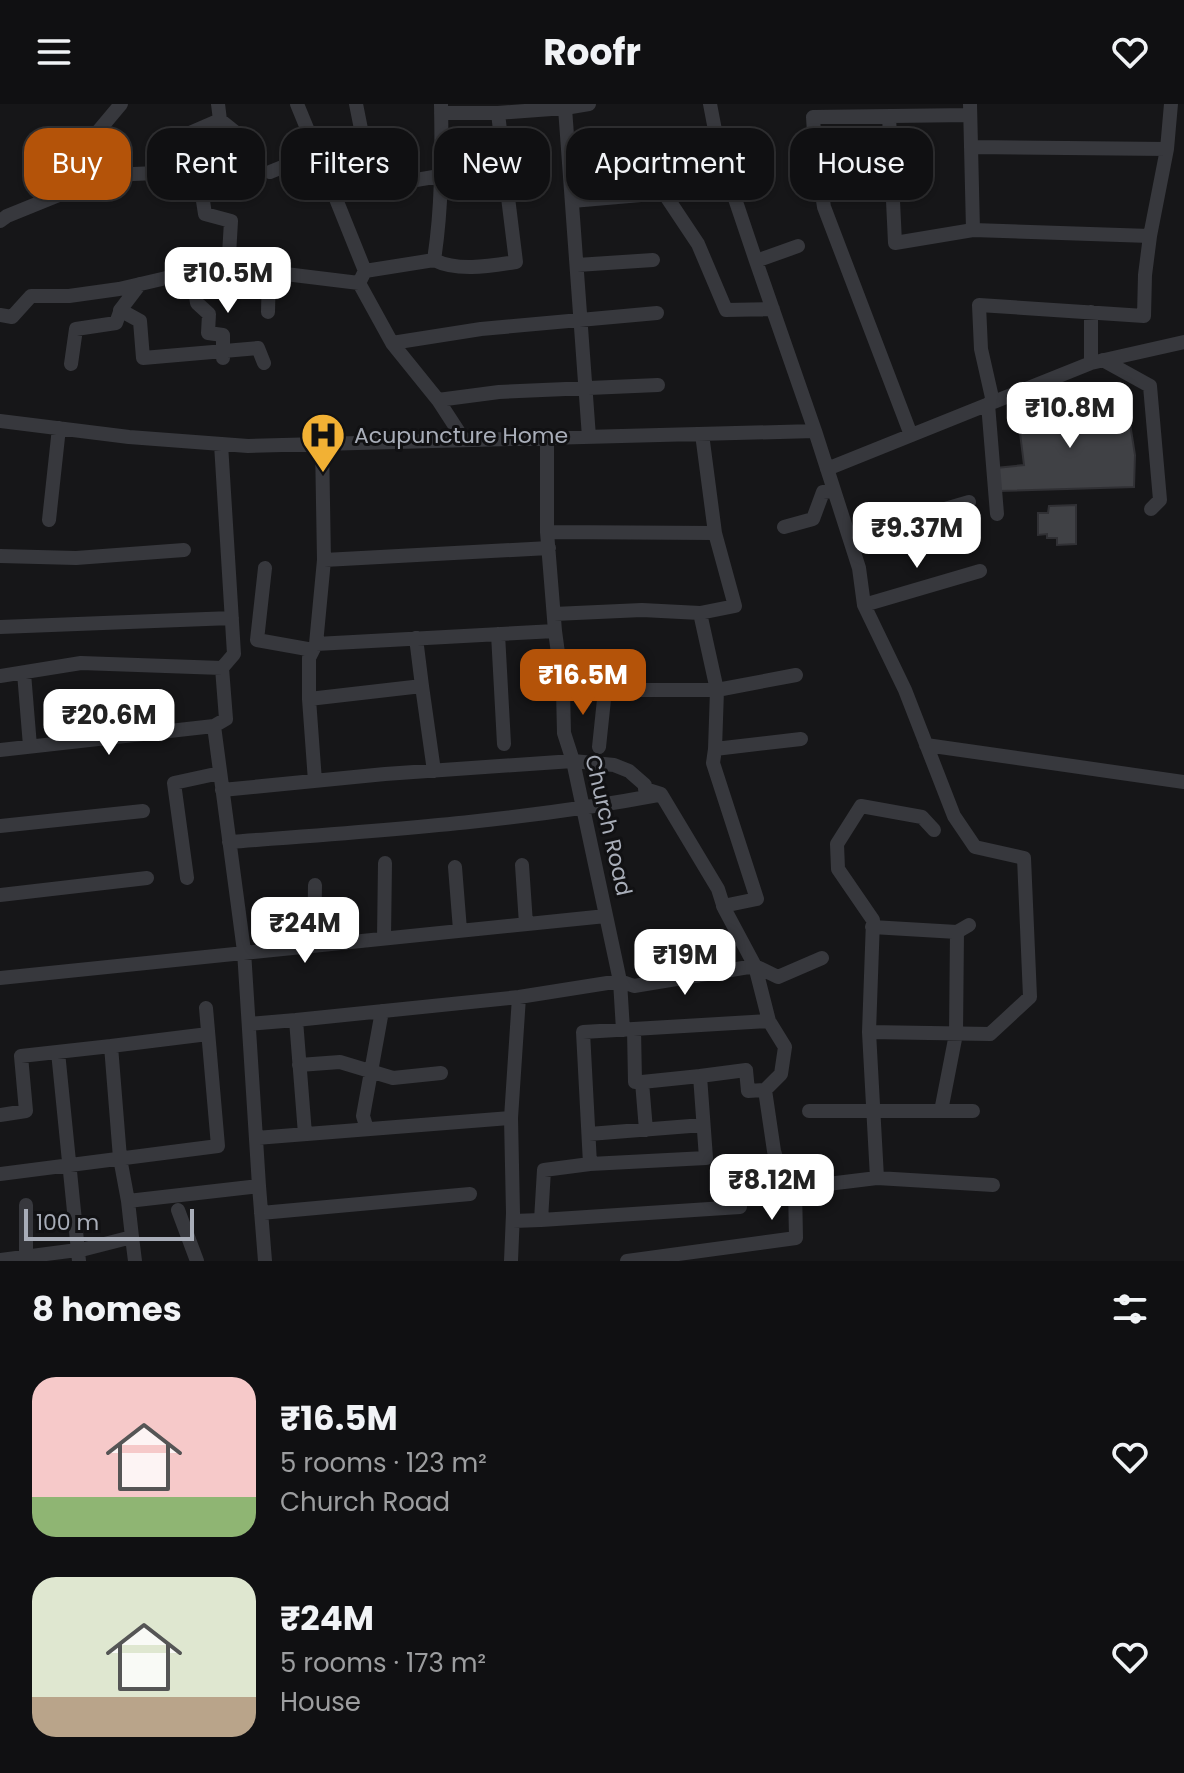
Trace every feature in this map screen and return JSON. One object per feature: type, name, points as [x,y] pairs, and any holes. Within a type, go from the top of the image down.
[{"type":"street","points":[[101,128],[121,104]]},
{"type":"street","points":[[218,104],[220,120],[230,128]]},
{"type":"street","points":[[297,104],[307,128]]},
{"type":"street","points":[[356,104],[361,128]]},
{"type":"street","points":[[441,108],[498,113],[589,104]]},
{"type":"street","points":[[710,104],[715,128]]},
{"type":"street","points":[[805,104],[813,117],[824,207],[911,435]]},
{"type":"street","points":[[997,514],[990,403],[981,349],[979,305],[1144,316],[1145,275],[1167,149],[1171,104]]},
{"type":"street","points":[[565,108],[566,128]]},
{"type":"street","points":[[813,117],[970,110],[973,230]]},
{"type":"street","points":[[893,112],[895,243],[973,230],[1150,236]]},
{"type":"street","points":[[498,113],[500,128]]},
{"type":"street","points":[[202,128],[220,120]]},
{"type":"street","points":[[971,147],[1167,149]]},
{"type":"street","points":[[270,172],[281,168]]},
{"type":"street","points":[[0,221],[46,200]]},
{"type":"street","points":[[203,200],[205,214],[231,221],[228,272]]},
{"type":"street","points":[[336,200],[362,277],[392,343],[438,400],[464,440]]},
{"type":"street","points":[[434,260],[440,200]]},
{"type":"street","points":[[0,315],[12,317],[31,296],[69,296],[192,272],[362,277],[434,260],[446,265],[491,266],[516,262],[508,200]]},
{"type":"street","points":[[584,200],[572,201],[589,437]]},
{"type":"street","points":[[669,200],[698,244],[726,310],[773,309]]},
{"type":"street","points":[[735,200],[859,568],[864,605],[905,690],[954,816],[975,847],[1024,858],[1030,997],[990,1034],[869,1032]]},
{"type":"street","points":[[756,261],[798,246]]},
{"type":"street","points":[[577,265],[653,260]]},
{"type":"street","points":[[192,272],[197,303],[209,314],[208,333],[223,335],[224,354]]},
{"type":"street","points":[[268,312],[269,272]]},
{"type":"street","points":[[71,364],[76,329],[116,323],[120,310],[140,284]]},
{"type":"street","points":[[120,310],[140,321],[143,358],[224,354],[258,348],[264,363]]},
{"type":"street","points":[[1091,312],[1097,361]]},
{"type":"street","points":[[392,343],[481,329],[657,313]]},
{"type":"street","points":[[827,469],[1097,361],[1184,342]]},
{"type":"street","points":[[1097,361],[1150,386],[1160,500],[1151,509]]},
{"type":"street","points":[[438,400],[499,392],[658,385]]},
{"type":"street","points":[[0,421],[129,437],[221,444],[815,431]]},
{"type":"street","points":[[49,520],[59,428]]},
{"type":"street","points":[[554,614],[642,610],[700,613],[735,606],[715,533],[702,434]]},
{"type":"street","name":"Church Road","points":[[547,438],[548,540],[563,690],[564,733],[584,809],[620,981],[635,1082],[642,1082]]},
{"type":"street","points":[[0,750],[214,726],[226,719],[222,668],[234,654],[221,444]]},
{"type":"street","points":[[315,781],[309,658],[314,647],[324,560],[322,444]]},
{"type":"street","points":[[784,527],[813,519],[823,492],[834,491]]},
{"type":"street","points":[[849,537],[969,502]]},
{"type":"street","points":[[324,560],[548,540],[715,533]]},
{"type":"street","points":[[0,556],[76,558],[184,550]]},
{"type":"street","points":[[265,568],[257,640],[314,647],[555,631]]},
{"type":"street","points":[[864,605],[980,571]]},
{"type":"street","points":[[700,613],[717,690],[713,763],[757,899],[723,906]]},
{"type":"street","points":[[0,627],[232,618]]},
{"type":"street","points":[[498,634],[504,744]]},
{"type":"street","points":[[416,638],[434,771]]},
{"type":"street","points":[[0,676],[81,663],[222,668]]},
{"type":"street","points":[[24,673],[30,746]]},
{"type":"street","points":[[563,690],[717,690],[796,675]]},
{"type":"street","points":[[309,699],[422,686]]},
{"type":"street","points":[[599,747],[605,690]]},
{"type":"street","points":[[214,726],[244,951],[265,1261]]},
{"type":"street","points":[[715,749],[801,739]]},
{"type":"street","points":[[926,745],[1184,782]]},
{"type":"street","points":[[222,790],[573,761],[614,765],[629,771],[645,785],[645,789],[661,794],[718,889],[723,906],[755,966],[769,1021],[785,1047],[781,1074],[765,1090],[748,1091],[746,1070],[642,1082],[646,1130]]},
{"type":"street","points":[[187,878],[174,783],[220,773]]},
{"type":"street","points":[[229,842],[502,820],[661,794]]},
{"type":"street","points":[[877,1178],[869,1032],[873,920],[838,869],[837,844],[861,806],[922,817],[934,830]]},
{"type":"street","points":[[0,826],[143,811]]},
{"type":"street","points":[[384,938],[385,863]]},
{"type":"street","points":[[522,865],[526,924]]},
{"type":"street","points":[[455,867],[460,930]]},
{"type":"street","points":[[0,895],[147,878]]},
{"type":"street","points":[[314,945],[315,885]]},
{"type":"street","points":[[0,978],[606,916]]},
{"type":"street","points":[[872,927],[963,929],[956,1034],[941,1111]]},
{"type":"street","points":[[249,1024],[519,997],[620,981],[634,986],[755,966],[778,977],[822,958]]},
{"type":"street","points":[[511,1261],[511,1118],[519,997]]},
{"type":"street","points":[[0,1174],[218,1146],[206,1008]]},
{"type":"street","points":[[367,1129],[363,1116],[382,1011]]},
{"type":"street","points":[[296,1020],[305,1134]]},
{"type":"street","points":[[590,1164],[583,1032],[769,1021]]},
{"type":"street","points":[[0,1115],[26,1111],[21,1056],[208,1034]]},
{"type":"street","points":[[111,1046],[120,1158],[135,1261]]},
{"type":"street","points":[[58,1052],[78,1255]]},
{"type":"street","points":[[299,1065],[340,1062],[393,1078],[441,1073]]},
{"type":"street","points":[[541,1220],[544,1170],[590,1164],[706,1158],[700,1076]]},
{"type":"street","points":[[765,1090],[774,1151],[782,1177],[795,1188],[877,1178],[993,1185]]},
{"type":"street","points":[[809,1111],[973,1111]]},
{"type":"street","points":[[256,1138],[511,1118]]},
{"type":"street","points":[[589,1134],[703,1125]]},
{"type":"street","points":[[128,1201],[259,1186]]},
{"type":"street","points":[[627,1261],[796,1238],[795,1188]]},
{"type":"street","points":[[261,1213],[470,1194]]},
{"type":"street","points":[[26,1205],[26,1259]]},
{"type":"street","points":[[513,1221],[740,1207]]},
{"type":"street","points":[[178,1210],[197,1261]]},
{"type":"street","points":[[0,1260],[78,1255],[132,1237]]},
{"type":"building","points":[[1041,393],[1050,415],[1074,411],[1099,395],[1101,420],[1129,417],[1135,455],[1134,487],[998,491],[996,468],[1024,465],[1016,401]]},
{"type":"building","points":[[1076,505],[1076,544],[1057,545],[1057,538],[1038,535],[1038,513],[1048,513],[1049,506]]},
{"type":"place","name":"Acupuncture Home","points":[[323,474]]}]
